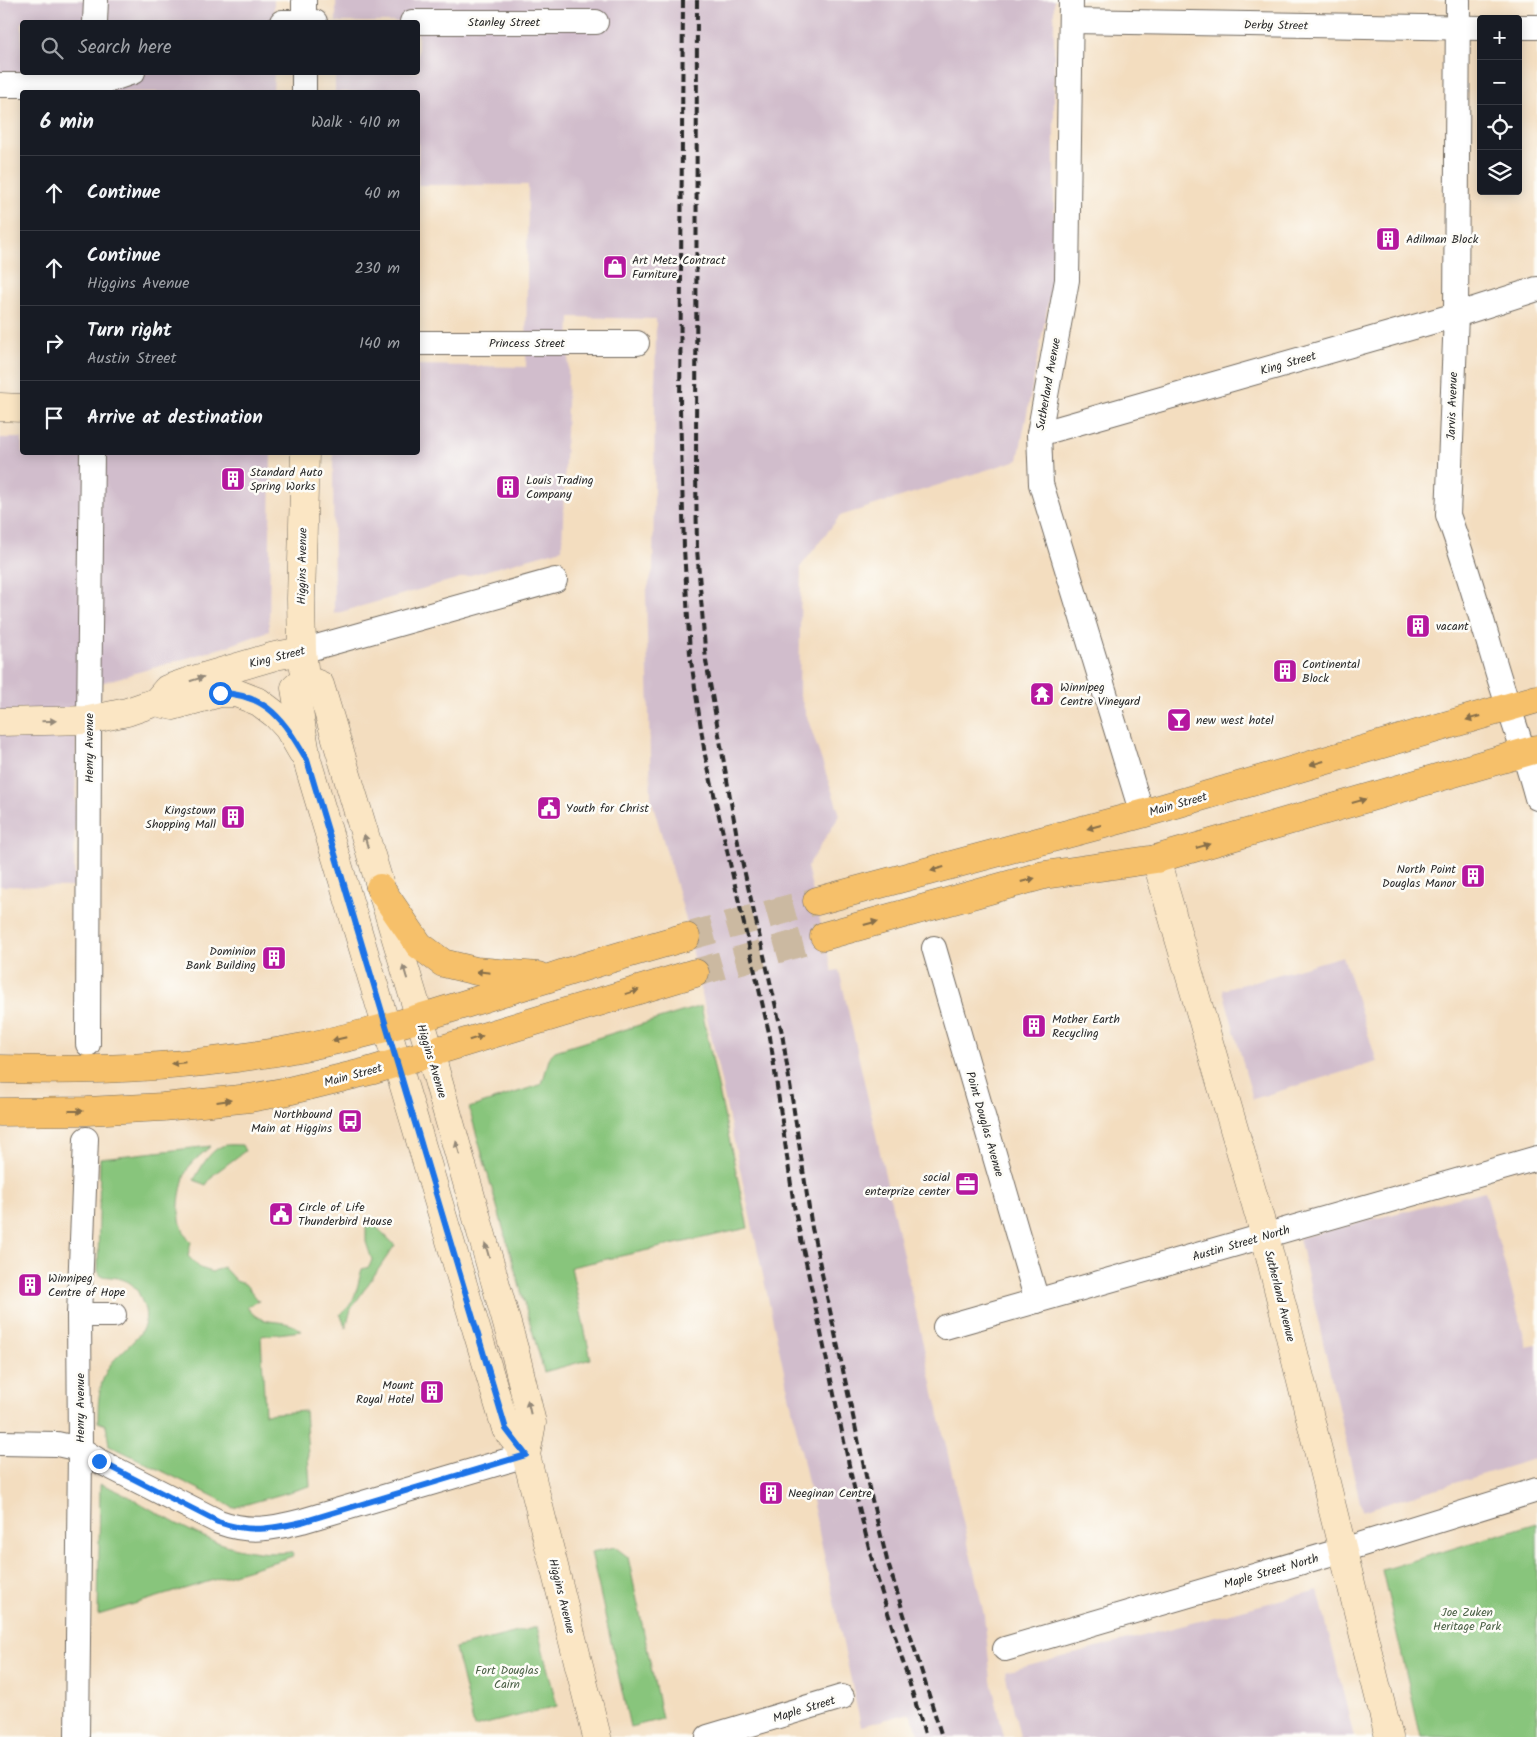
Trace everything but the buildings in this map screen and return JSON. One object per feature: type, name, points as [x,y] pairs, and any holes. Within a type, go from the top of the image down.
[{"type":"main road","points":[[0,407],[20,408]]},
{"type":"main road","name":"Higgins Avenue","points":[[305,455],[302,651],[305,679]]},
{"type":"main road","name":"King Street","points":[[0,722],[89,720],[127,712],[156,702],[167,689],[271,657],[302,651]]},
{"type":"main road","name":"Higgins Avenue","points":[[305,679],[295,688],[307,760],[506,1429],[526,1455],[597,1737]]},
{"type":"main road","name":"Higgins Avenue","points":[[305,679],[320,685],[430,1052],[498,1289],[532,1423],[526,1455]]},
{"type":"main road","points":[[156,702],[173,706],[220,693],[236,694],[259,702],[276,715],[288,728],[307,760]]},
{"type":"main road","name":"Main Street","points":[[817,900],[1142,814],[1537,699]]},
{"type":"main road","points":[[824,936],[1044,875],[1156,859],[1531,751]]},
{"type":"main road","name":"Sutherland Avenue","points":[[1156,859],[1265,1236],[1389,1737]]},
{"type":"main road","points":[[380,888],[419,945],[443,963],[476,971],[549,977]]},
{"type":"main road","points":[[0,1069],[86,1070],[166,1065],[284,1051],[386,1028],[686,937]]},
{"type":"main road","name":"Main Street","points":[[0,1112],[123,1110],[241,1099],[325,1083],[695,973]]},
{"type":"street","points":[[95,20],[96,0]]},
{"type":"street","points":[[304,0],[304,20]]},
{"type":"street","name":"Jarvis Avenue","points":[[1458,0],[1469,28],[1448,515],[1459,544],[1509,707],[1531,751],[1537,798]]},
{"type":"street","name":"Derby Street","points":[[1071,11],[1469,28]]},
{"type":"street","name":"Sutherland Avenue","points":[[1071,11],[1067,280],[1039,434],[1041,484],[1142,814]]},
{"type":"street","name":"Stanley Street","points":[[420,22],[596,22]]},
{"type":"street","points":[[1522,27],[1537,27]]},
{"type":"street","points":[[0,85],[95,83],[122,75]]},
{"type":"street","points":[[304,75],[304,90]]},
{"type":"street","name":"King Street","points":[[1039,434],[1456,315],[1537,289]]},
{"type":"street","name":"Princess Street","points":[[420,343],[638,343]]},
{"type":"street","name":"Henry Avenue","points":[[88,1044],[92,455]]},
{"type":"street","name":"King Street","points":[[302,651],[555,580]]},
{"type":"street","name":"Point Douglas Avenue","points":[[934,948],[1037,1301]]},
{"type":"street","name":"Henry Avenue","points":[[77,1737],[80,1449],[79,1315],[86,1139]]},
{"type":"street","name":"Austin Street North","points":[[945,1327],[1475,1174],[1537,1158]]},
{"type":"street","points":[[79,1315],[114,1315]]},
{"type":"street","points":[[0,1443],[57,1444],[80,1449],[99,1461],[218,1522],[255,1530],[277,1528],[302,1522],[526,1455]]},
{"type":"street","name":"Maple Street North","points":[[1004,1649],[1343,1550],[1537,1490]]},
{"type":"street","name":"Maple Street","points":[[708,1737],[842,1697]]},
{"type":"shaded area","points":[[0,0],[274,0],[274,20],[20,20],[20,74],[0,74]]},
{"type":"shaded area","points":[[336,0],[1054,0],[1054,273],[1018,460],[840,516],[801,566],[799,693],[840,815],[807,867],[832,971],[839,970],[984,1615],[991,1680],[1004,1737],[921,1737],[910,1713],[861,1726],[685,916],[651,798],[646,593],[653,570],[656,319],[570,317],[562,549],[334,614],[333,455],[420,455],[420,365],[526,367],[528,185],[420,185],[420,90],[335,90],[335,75],[420,75],[420,20],[336,20]]},
{"type":"shaded area","points":[[107,75],[274,75],[273,90],[107,90]]},
{"type":"shaded area","points":[[0,438],[20,438],[20,455],[271,455],[269,631],[228,646],[77,690],[74,887],[0,886]]},
{"type":"shaded area","points":[[1343,956],[1377,1062],[1253,1099],[1223,990]]},
{"type":"shaded area","points":[[1485,1191],[1527,1347],[1537,1345],[1537,1458],[1362,1511],[1299,1238]]},
{"type":"shaded area","points":[[1318,1590],[1354,1737],[1020,1737],[1005,1672]]},
{"type":"green space","points":[[701,1006],[748,1228],[571,1267],[591,1359],[544,1372],[469,1108],[542,1084],[550,1056],[555,1051]]},
{"type":"green space","points":[[227,1145],[242,1145],[245,1151],[214,1174],[206,1185],[194,1180],[205,1161],[217,1149]]},
{"type":"green space","points":[[211,1146],[188,1168],[181,1189],[179,1215],[184,1232],[191,1242],[188,1256],[200,1268],[212,1272],[223,1267],[236,1281],[245,1284],[259,1301],[247,1306],[259,1318],[295,1326],[302,1331],[261,1336],[265,1414],[305,1411],[310,1486],[233,1508],[217,1498],[109,1445],[106,1425],[98,1422],[100,1389],[107,1370],[112,1362],[139,1335],[146,1319],[145,1310],[138,1292],[130,1283],[125,1280],[101,1276],[98,1271],[100,1158]]},
{"type":"green space","points":[[366,1217],[395,1245],[351,1309],[346,1328],[340,1314],[353,1300],[362,1269],[369,1267],[372,1260],[366,1242]]},
{"type":"green space","points":[[100,1484],[126,1495],[183,1527],[228,1546],[260,1552],[292,1552],[293,1556],[98,1615]]},
{"type":"green space","name":"Joe Zuken Heritage Park","points":[[1537,1523],[1537,1737],[1421,1737],[1382,1570]]},
{"type":"green space","points":[[615,1547],[628,1557],[662,1719],[630,1727],[591,1552]]},
{"type":"green space","name":"Fort Douglas Cairn","points":[[537,1627],[557,1706],[474,1727],[455,1648]]},
{"type":"tunnel","points":[[686,937],[817,901]]},
{"type":"tunnel","points":[[695,973],[824,936]]},
{"type":"railway","points":[[683,0],[680,409],[684,548],[690,654],[705,755],[770,1037],[794,1206],[852,1479],[873,1564],[926,1737]]},
{"type":"railway","points":[[697,0],[697,549],[706,661],[739,848],[782,1033],[812,1228],[866,1476],[887,1560],[942,1737]]},
{"type":"place","name":"Adilman Block","points":[[1388,239]]},
{"type":"place","name":"Art Metz Contract Furniture","points":[[615,267]]},
{"type":"place","name":"Standard Auto Spring Works","points":[[233,479]]},
{"type":"place","name":"Louis Trading Company","points":[[508,487]]},
{"type":"place","name":"vacant","points":[[1418,626]]},
{"type":"place","name":"Continental Block","points":[[1285,671]]},
{"type":"place","name":"Winnipeg Centre Vineyard","points":[[1042,694]]},
{"type":"place","name":"new west hotel","points":[[1179,720]]},
{"type":"place","name":"Youth for Christ","points":[[549,808]]},
{"type":"place","name":"Kingstown Shopping Mall","points":[[233,817]]},
{"type":"place","name":"North Point Douglas Manor","points":[[1473,876]]},
{"type":"place","name":"Dominion Bank Building","points":[[274,958]]},
{"type":"place","name":"Mother Earth Recycling","points":[[1034,1026]]},
{"type":"place","name":"Northbound Main at Higgins","points":[[350,1121]]},
{"type":"place","name":"social enterprize center","points":[[967,1184]]},
{"type":"place","name":"Circle of Life Thunderbird House","points":[[281,1214]]},
{"type":"place","name":"Winnipeg Centre of Hope","points":[[30,1285]]},
{"type":"place","name":"Mount Royal Hotel","points":[[432,1392]]},
{"type":"place","name":"Neeginan Centre","points":[[771,1493]]},
{"type":"route","points":[[99,1461],[218,1522],[243,1529],[255,1530],[277,1528],[302,1522],[526,1455],[506,1429],[307,760],[288,728],[276,715],[259,702],[236,694],[220,693]]}]
